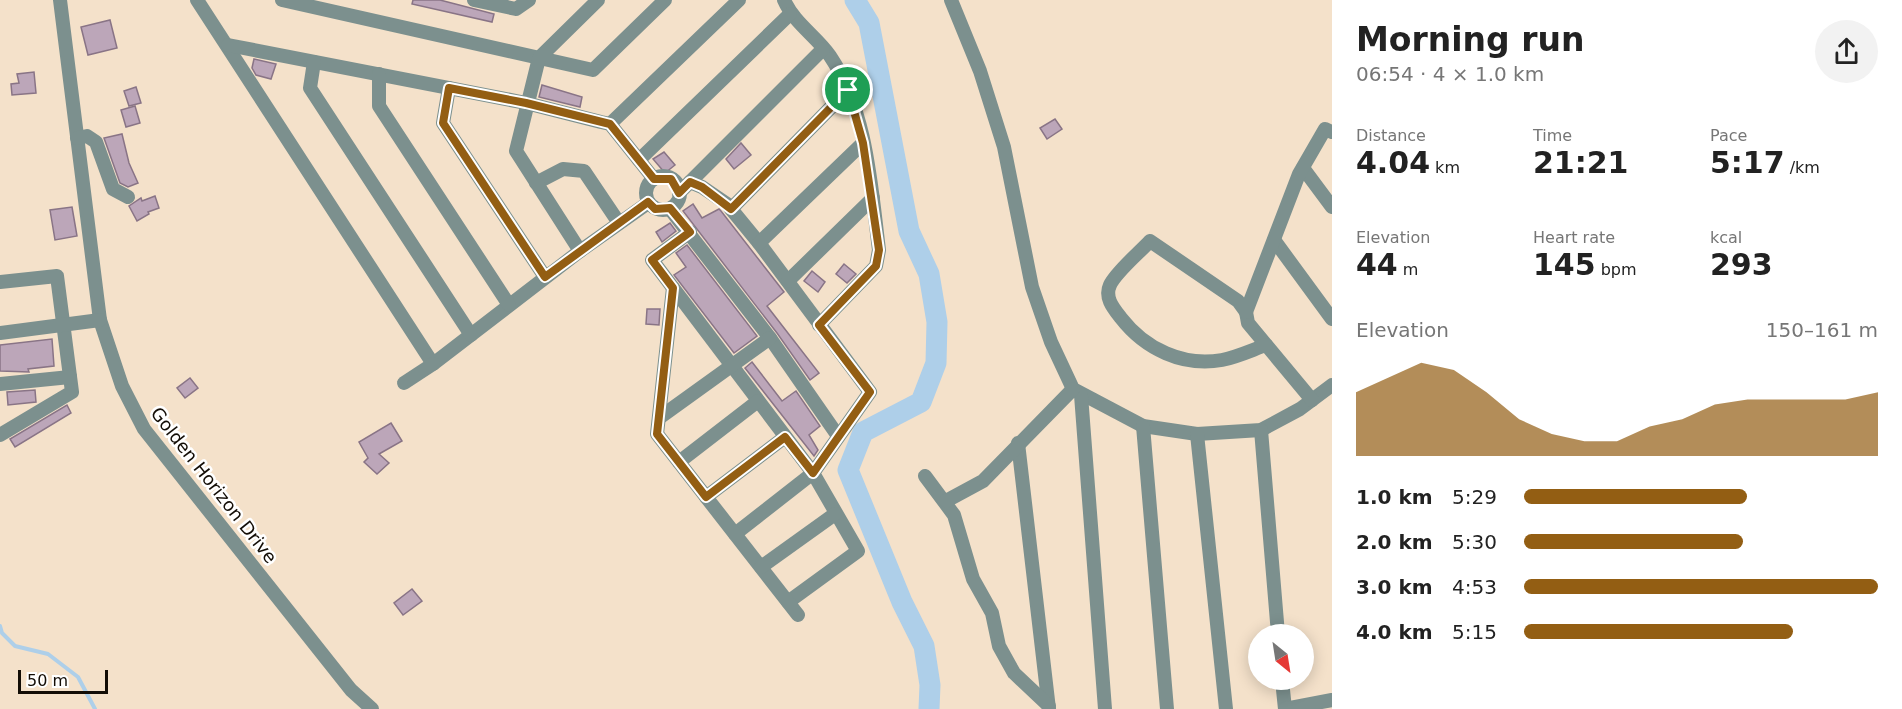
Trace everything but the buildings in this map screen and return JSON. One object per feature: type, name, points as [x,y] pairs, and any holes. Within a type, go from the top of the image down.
[{"type":"street","name":"Golden Horizon Drive","points":[[60,0],[100,320],[122,386],[144,429],[351,690],[372,709]]},
{"type":"street","points":[[197,0],[433,364]]},
{"type":"street","points":[[282,0],[593,70],[665,0]]},
{"type":"street","points":[[477,0],[516,9],[530,0]]},
{"type":"street","points":[[579,251],[516,151],[526,103],[539,58],[598,0]]},
{"type":"street","points":[[610,124],[739,0]]},
{"type":"street","points":[[784,0],[790,14],[823,49],[848,90],[863,143],[879,250],[876,266],[819,325]]},
{"type":"street","points":[[951,0],[980,71],[1004,147],[1032,287],[1051,342],[1077,392],[1105,709]]},
{"type":"street","points":[[639,160],[790,14]]},
{"type":"street","points":[[228,45],[526,103],[610,124],[654,179]]},
{"type":"street","points":[[654,179],[646,192],[648,202],[655,209],[670,208],[677,202],[679,193],[823,49]]},
{"type":"street","points":[[314,62],[310,88],[471,335]]},
{"type":"street","points":[[380,74],[379,106],[509,305]]},
{"type":"street","points":[[449,88],[443,123],[545,277]]},
{"type":"street","points":[[731,209],[848,90]]},
{"type":"street","points":[[1246,312],[1303,168],[1325,129],[1332,132]]},
{"type":"street","points":[[77,138],[87,136],[96,142],[113,189],[128,197]]},
{"type":"street","points":[[759,243],[863,143]]},
{"type":"street","points":[[1303,168],[1332,207]]},
{"type":"street","points":[[536,183],[563,169],[584,171],[619,223]]},
{"type":"street","points":[[654,179],[671,179],[679,193]]},
{"type":"street","points":[[690,182],[702,187],[731,209],[788,281],[870,392],[813,473],[735,534]]},
{"type":"street","points":[[788,281],[873,198]]},
{"type":"street","points":[[404,383],[433,364],[579,251],[648,202]]},
{"type":"street","points":[[670,208],[770,338],[838,436]]},
{"type":"street","points":[[690,232],[652,260],[813,473],[858,552],[788,602]]},
{"type":"street","points":[[1274,240],[1332,320]]},
{"type":"street","points":[[1266,345],[1223,360],[1194,361],[1169,356],[1134,335],[1113,308],[1108,295],[1110,285],[1150,241],[1238,301],[1246,312],[1248,323],[1312,400]]},
{"type":"street","points":[[0,282],[57,276],[72,392],[0,435]]},
{"type":"street","points":[[673,288],[657,434],[798,615]]},
{"type":"street","points":[[0,333],[100,320]]},
{"type":"street","points":[[659,418],[770,338]]},
{"type":"street","points":[[0,384],[70,377]]},
{"type":"street","points":[[1077,392],[1143,426],[1197,434],[1261,430],[1331,391]]},
{"type":"street","points":[[946,501],[983,481],[1018,443],[1077,392]]},
{"type":"street","points":[[679,462],[758,401]]},
{"type":"street","points":[[1143,426],[1167,709]]},
{"type":"street","points":[[1261,430],[1277,624]]},
{"type":"street","points":[[1197,434],[1226,709]]},
{"type":"street","points":[[706,497],[785,437]]},
{"type":"street","points":[[1018,443],[1049,708]]},
{"type":"street","points":[[925,476],[946,501],[954,515],[973,579],[992,613],[999,646],[1014,673],[1049,708]]},
{"type":"street","points":[[761,567],[835,514]]},
{"type":"street","points":[[1283,690],[1285,709],[1332,700]]},
{"type":"waterway","points":[[855,0],[869,23],[909,231],[929,274],[937,322],[936,363],[921,402],[863,432],[848,470],[902,602],[924,646],[930,685],[929,709]]},
{"type":"waterway","points":[[0,626],[2,633],[15,646],[48,654],[78,677],[95,709]]},
{"type":"route","points":[[449,88],[526,103],[610,124],[654,179],[665,177],[671,179],[679,193],[690,182],[702,187],[731,209],[848,90],[863,143],[879,250],[876,266],[819,325],[870,392],[813,473],[785,437],[706,497],[657,434],[673,288],[652,260],[690,232],[670,208],[655,209],[648,202],[545,277],[443,123],[449,88]]}]
